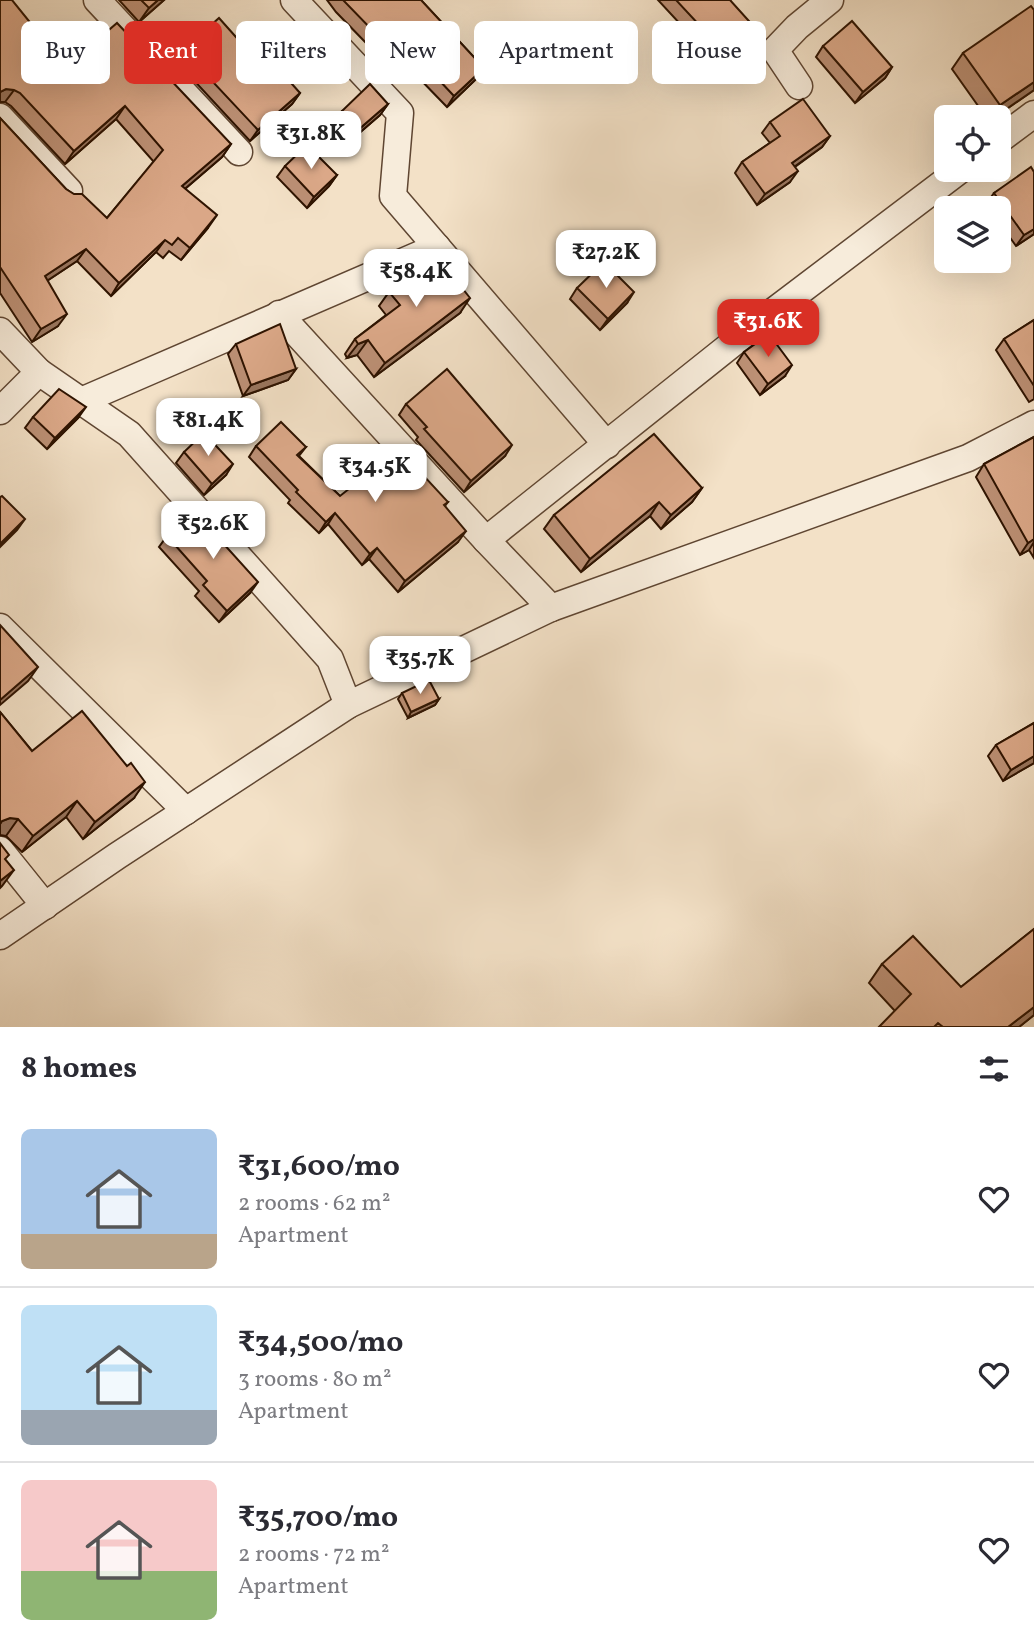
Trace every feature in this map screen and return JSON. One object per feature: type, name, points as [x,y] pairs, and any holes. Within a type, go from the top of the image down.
[{"type":"street","points":[[97,0],[239,152]]},
{"type":"street","points":[[294,0],[400,113],[393,196],[607,445]]},
{"type":"street","points":[[799,86],[775,50],[797,27],[830,0]]},
{"type":"street","points":[[1011,130],[1034,114]]},
{"type":"street","points":[[0,117],[69,191]]},
{"type":"street","points":[[486,540],[762,320],[944,182]]},
{"type":"street","points":[[81,401],[437,247]]},
{"type":"street","points":[[279,314],[551,608]]},
{"type":"street","points":[[0,331],[39,372],[129,433],[330,659],[348,705]]},
{"type":"street","points":[[0,411],[39,372]]},
{"type":"street","points":[[0,936],[348,705],[551,608],[968,458],[1034,424]]},
{"type":"street","points":[[0,627],[186,811]]},
{"type":"street","points":[[0,850],[45,906]]},
{"type":"building","points":[[0,0],[12,0],[29,21],[21,21],[21,84],[110,84],[110,29],[117,23],[124,30],[124,84],[174,84],[231,144],[182,186],[217,215],[190,248],[178,238],[172,245],[165,240],[119,283],[86,249],[45,276],[67,314],[41,329],[0,267],[0,118],[66,189],[74,194],[82,194],[107,218],[163,150],[125,106],[74,151],[20,93],[6,89],[0,92]]},
{"type":"building","points":[[141,0],[158,0],[149,8]]},
{"type":"building","points":[[343,0],[421,0],[440,21],[365,21]]},
{"type":"building","points":[[676,0],[730,0],[749,21],[696,21]]},
{"type":"building","points":[[1031,6],[1034,10],[1034,82],[1000,105],[963,53]]},
{"type":"building","points":[[222,21],[236,37],[236,84],[292,84],[300,93],[258,130],[215,84],[222,84]]},
{"type":"building","points":[[852,21],[892,67],[863,92],[823,46]]},
{"type":"building","points":[[460,42],[474,57],[474,77],[454,96],[443,84],[460,84]]},
{"type":"building","points":[[370,84],[388,104],[358,130],[342,111]]},
{"type":"building","points":[[803,99],[830,136],[792,163],[798,171],[765,194],[742,162],[780,136],[770,122]]},
{"type":"building","points":[[307,145],[337,175],[314,197],[285,166]]},
{"type":"building","points":[[1031,167],[1034,172],[1034,229],[1024,235],[1011,217],[1011,196],[996,196],[994,193]]},
{"type":"building","points":[[436,255],[470,298],[385,363],[368,340],[358,344],[355,339],[400,305],[389,292]]},
{"type":"building","points":[[604,262],[634,292],[608,319],[577,288]]},
{"type":"building","points":[[1034,320],[1034,386],[1004,339]]},
{"type":"building","points":[[280,324],[296,369],[251,385],[236,344]]},
{"type":"building","points":[[769,334],[792,365],[768,384],[744,352]]},
{"type":"building","points":[[447,369],[512,445],[471,481],[424,429],[427,427],[406,404]]},
{"type":"building","points":[[59,389],[86,407],[55,438],[33,417]]},
{"type":"building","points":[[281,422],[306,447],[297,455],[340,496],[399,449],[448,502],[444,505],[466,531],[405,581],[377,548],[370,554],[335,513],[326,522],[256,446]]},
{"type":"building","points":[[204,433],[233,464],[212,484],[184,452]]},
{"type":"building","points":[[654,434],[702,488],[671,515],[659,502],[590,559],[554,515]]},
{"type":"building","points":[[1034,437],[1034,539],[1028,543],[984,464]]},
{"type":"building","points":[[0,497],[25,519],[0,544]]},
{"type":"building","points":[[194,511],[258,582],[227,611],[203,585],[207,581],[167,536]]},
{"type":"building","points":[[0,625],[38,667],[0,700]]},
{"type":"building","points":[[429,680],[439,699],[411,712],[402,693]]},
{"type":"building","points":[[82,711],[127,766],[131,763],[145,782],[95,822],[77,801],[33,836],[18,819],[10,818],[0,824],[0,712],[32,751]]},
{"type":"building","points":[[1034,723],[1034,756],[1011,770],[996,745]]},
{"type":"building","points":[[0,843],[9,855],[5,859],[14,870],[0,881]]},
{"type":"building","points":[[1034,929],[1034,1007],[1008,1027],[943,1027],[938,1023],[934,1027],[879,1027],[911,994],[882,964],[913,936],[961,987]]}]
